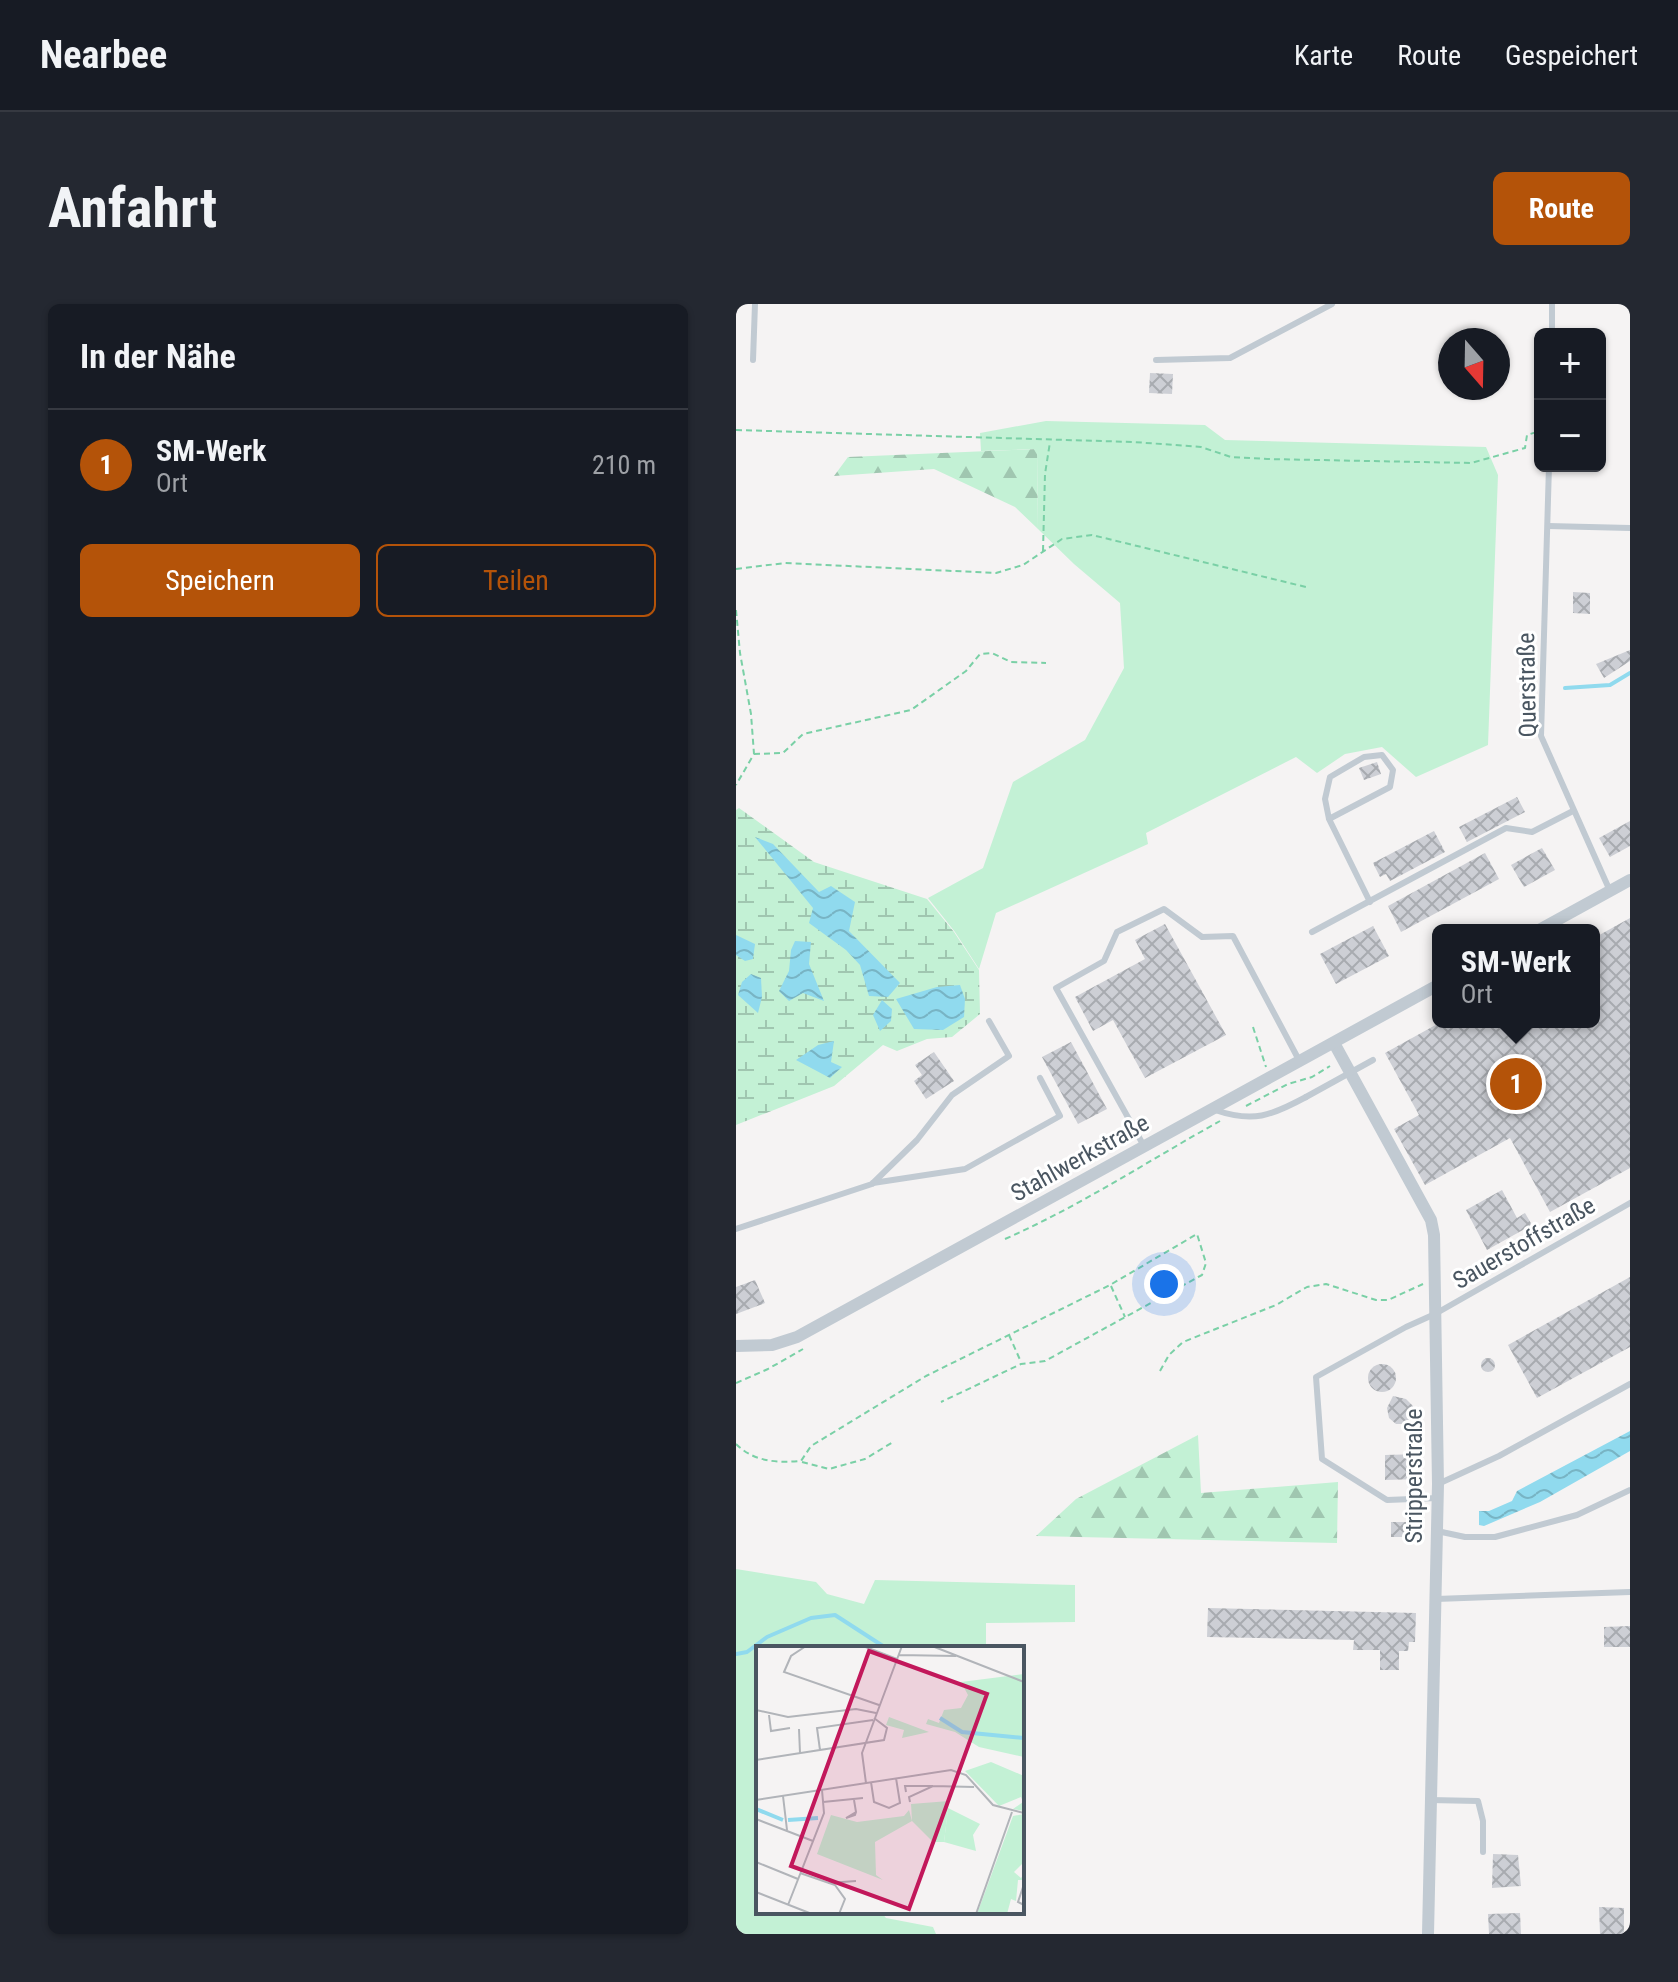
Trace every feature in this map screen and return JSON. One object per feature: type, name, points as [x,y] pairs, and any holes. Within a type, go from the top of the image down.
[{"type":"street","points":[[1550,924],[1630,880]]},
{"type":"street","name":"Stahlwerkstraße","points":[[736,1346],[772,1345],[797,1337],[1432,988]]},
{"type":"street","name":"Stripperstraße","points":[[1334,1043],[1431,1220],[1434,1235],[1438,1498],[1428,1934]]},
{"type":"lane","points":[[753,360],[755,304]]},
{"type":"lane","points":[[1156,360],[1230,358],[1332,304]]},
{"type":"lane","points":[[1552,304],[1552,328]]},
{"type":"lane","name":"Querstraße","points":[[1549,472],[1541,736],[1610,891]]},
{"type":"lane","points":[[1548,526],[1630,528]]},
{"type":"lane","points":[[1329,819],[1390,787],[1393,770],[1382,755],[1364,757],[1330,777],[1325,799],[1329,819],[1370,902]]},
{"type":"lane","points":[[1312,932],[1506,828],[1532,832],[1573,811]]},
{"type":"lane","points":[[1145,1148],[1056,988],[1104,961],[1117,932],[1164,909],[1202,937],[1233,936],[1300,1062]]},
{"type":"lane","points":[[872,1184],[917,1140],[952,1095],[1009,1056],[989,1021]]},
{"type":"lane","points":[[1215,1109],[1238,1118],[1262,1117],[1373,1060]]},
{"type":"lane","points":[[736,1229],[872,1184],[965,1169],[1060,1116],[1040,1078]]},
{"type":"lane","name":"Sauerstoffstraße","points":[[1438,1498],[1387,1500],[1322,1459],[1316,1377],[1435,1314],[1630,1203]]},
{"type":"lane","points":[[1438,1484],[1499,1456],[1630,1384]]},
{"type":"lane","points":[[1437,1531],[1465,1537],[1495,1537],[1577,1515],[1630,1490]]},
{"type":"lane","points":[[1436,1599],[1630,1592]]},
{"type":"lane","points":[[1430,1800],[1478,1801],[1483,1821],[1483,1852]]},
{"type":"path","points":[[736,430],[1147,443],[1201,447],[1231,457],[1471,463],[1525,448],[1527,435],[1534,433]]},
{"type":"path","points":[[1043,553],[1045,474],[1050,441]]},
{"type":"path","points":[[736,569],[785,563],[996,573],[1023,565],[1062,539],[1092,535],[1306,587]]},
{"type":"path","points":[[736,610],[754,754],[736,785]]},
{"type":"path","points":[[754,754],[783,753],[803,734],[911,710],[966,671],[980,654],[992,653],[1011,662],[1046,663]]},
{"type":"path","points":[[1253,1027],[1272,1078]]},
{"type":"path","points":[[1004,1239],[1043,1222],[1230,1115],[1288,1084],[1312,1077],[1343,1058]]},
{"type":"path","points":[[801,1461],[811,1446],[926,1376],[1110,1285],[1197,1234],[1206,1263],[1202,1275],[1045,1361],[1021,1364],[941,1402]]},
{"type":"path","points":[[1160,1371],[1169,1355],[1183,1342],[1276,1305],[1307,1287],[1326,1284],[1376,1300],[1388,1300],[1435,1278]]},
{"type":"path","points":[[1110,1285],[1126,1318]]},
{"type":"path","points":[[1008,1334],[1021,1364]]},
{"type":"path","points":[[736,1383],[809,1345]]},
{"type":"path","points":[[736,1444],[744,1452],[775,1464],[801,1461],[829,1469],[865,1459],[893,1442]]},
{"type":"green space","points":[[1046,421],[1205,425],[1225,440],[1486,447],[1498,475],[1488,745],[1416,777],[1382,747],[1345,754],[1317,773],[1296,757],[1146,833],[1148,844],[996,913],[979,969],[928,898],[983,868],[1013,782],[1085,740],[1124,668],[1120,603],[1038,529],[1037,449],[981,451],[980,433]]},
{"type":"green space","points":[[1037,449],[1038,529],[1015,507],[934,469],[834,476],[848,457]]},
{"type":"green space","points":[[739,808],[814,862],[927,899],[979,970],[980,1014],[952,1037],[927,1039],[897,1051],[883,1045],[834,1086],[736,1125],[736,810]]},
{"type":"green space","points":[[1198,1435],[1201,1493],[1338,1482],[1337,1543],[1036,1536],[1076,1499]]},
{"type":"green space","points":[[736,1569],[816,1582],[827,1594],[864,1604],[875,1580],[1075,1585],[1075,1622],[986,1623],[986,1646],[756,1646],[756,1914],[883,1914],[886,1918],[933,1927],[936,1934],[736,1934]]},
{"type":"water","points":[[755,837],[773,844],[819,892],[831,886],[855,902],[849,931],[900,983],[888,997],[869,996],[860,965],[846,950],[809,923],[813,908]]},
{"type":"water","points":[[736,935],[755,944],[753,959],[745,961],[736,955]]},
{"type":"water","points":[[795,941],[811,942],[809,964],[824,1001],[803,993],[789,1001],[779,991],[789,971]]},
{"type":"water","points":[[751,974],[761,978],[762,997],[758,1013],[738,995],[742,982]]},
{"type":"water","points":[[960,985],[965,999],[964,1017],[943,1030],[914,1029],[896,999],[937,987]]},
{"type":"water","points":[[882,1000],[892,1009],[891,1021],[880,1031],[873,1015]]},
{"type":"water","points":[[834,1041],[831,1062],[842,1067],[830,1078],[796,1060],[818,1045]]},
{"type":"water","points":[[1630,1431],[1630,1451],[1540,1502],[1484,1526],[1479,1525],[1479,1511],[1489,1511],[1512,1501],[1517,1491]]},
{"type":"building","points":[[1150,373],[1173,374],[1172,394],[1149,393]]},
{"type":"building","points":[[1573,592],[1590,593],[1590,614],[1573,613]]},
{"type":"building","points":[[1630,650],[1630,661],[1604,678],[1596,664]]},
{"type":"building","points":[[1377,762],[1381,774],[1364,780],[1359,768]]},
{"type":"building","points":[[1517,797],[1525,812],[1467,842],[1459,827]]},
{"type":"building","points":[[1630,821],[1630,846],[1610,857],[1599,838]]},
{"type":"building","points":[[1434,831],[1445,852],[1390,881],[1386,874],[1380,877],[1373,863]]},
{"type":"building","points":[[1542,848],[1555,870],[1524,887],[1511,865]]},
{"type":"building","points":[[1485,853],[1499,879],[1401,932],[1388,906]]},
{"type":"building","points":[[1630,918],[1630,1168],[1550,1212],[1510,1138],[1425,1185],[1394,1129],[1419,1115],[1385,1053],[1432,1027],[1600,1028],[1600,935]]},
{"type":"building","points":[[1165,924],[1226,1035],[1145,1078],[1113,1020],[1093,1031],[1075,997],[1145,959],[1135,940]]},
{"type":"building","points":[[1373,926],[1389,956],[1336,984],[1320,954]]},
{"type":"building","points":[[1071,1042],[1107,1109],[1078,1124],[1042,1057]]},
{"type":"building","points":[[934,1052],[954,1081],[926,1099],[914,1081],[922,1075],[915,1065]]},
{"type":"building","points":[[1502,1190],[1517,1218],[1525,1213],[1532,1225],[1487,1250],[1466,1210]]},
{"type":"building","points":[[1630,1277],[1630,1347],[1537,1398],[1508,1345]]},
{"type":"building","points":[[755,1280],[765,1303],[736,1314],[736,1287]]},
{"type":"building","points":[[1488,1358],[1495,1365],[1488,1372],[1481,1365]]},
{"type":"building","points":[[1382,1364],[1392,1368],[1396,1378],[1392,1388],[1382,1392],[1372,1388],[1368,1378],[1372,1368]]},
{"type":"building","points":[[1393,1396],[1406,1399],[1413,1406],[1413,1415],[1405,1424],[1396,1424],[1389,1418],[1387,1408]]},
{"type":"building","points":[[1421,1454],[1421,1479],[1385,1480],[1385,1455]]},
{"type":"building","points":[[1391,1522],[1406,1522],[1406,1537],[1391,1537]]},
{"type":"building","points":[[1208,1608],[1416,1613],[1415,1642],[1409,1642],[1408,1651],[1399,1651],[1399,1670],[1380,1670],[1380,1650],[1353,1650],[1354,1640],[1207,1637]]},
{"type":"building","points":[[1630,1626],[1630,1647],[1604,1647],[1604,1627]]},
{"type":"building","points":[[1493,1854],[1518,1855],[1521,1886],[1492,1888]]},
{"type":"building","points":[[1599,1907],[1624,1908],[1624,1934],[1600,1934]]},
{"type":"building","points":[[1520,1913],[1521,1934],[1489,1934],[1488,1914]]},
{"type":"waterway","points":[[1565,688],[1610,685],[1630,673]]},
{"type":"waterway","points":[[736,1654],[747,1652],[767,1637],[811,1618],[835,1615],[883,1646]]},
{"type":"place","name":"SM-Werk","points":[[1516,1084]]}]
